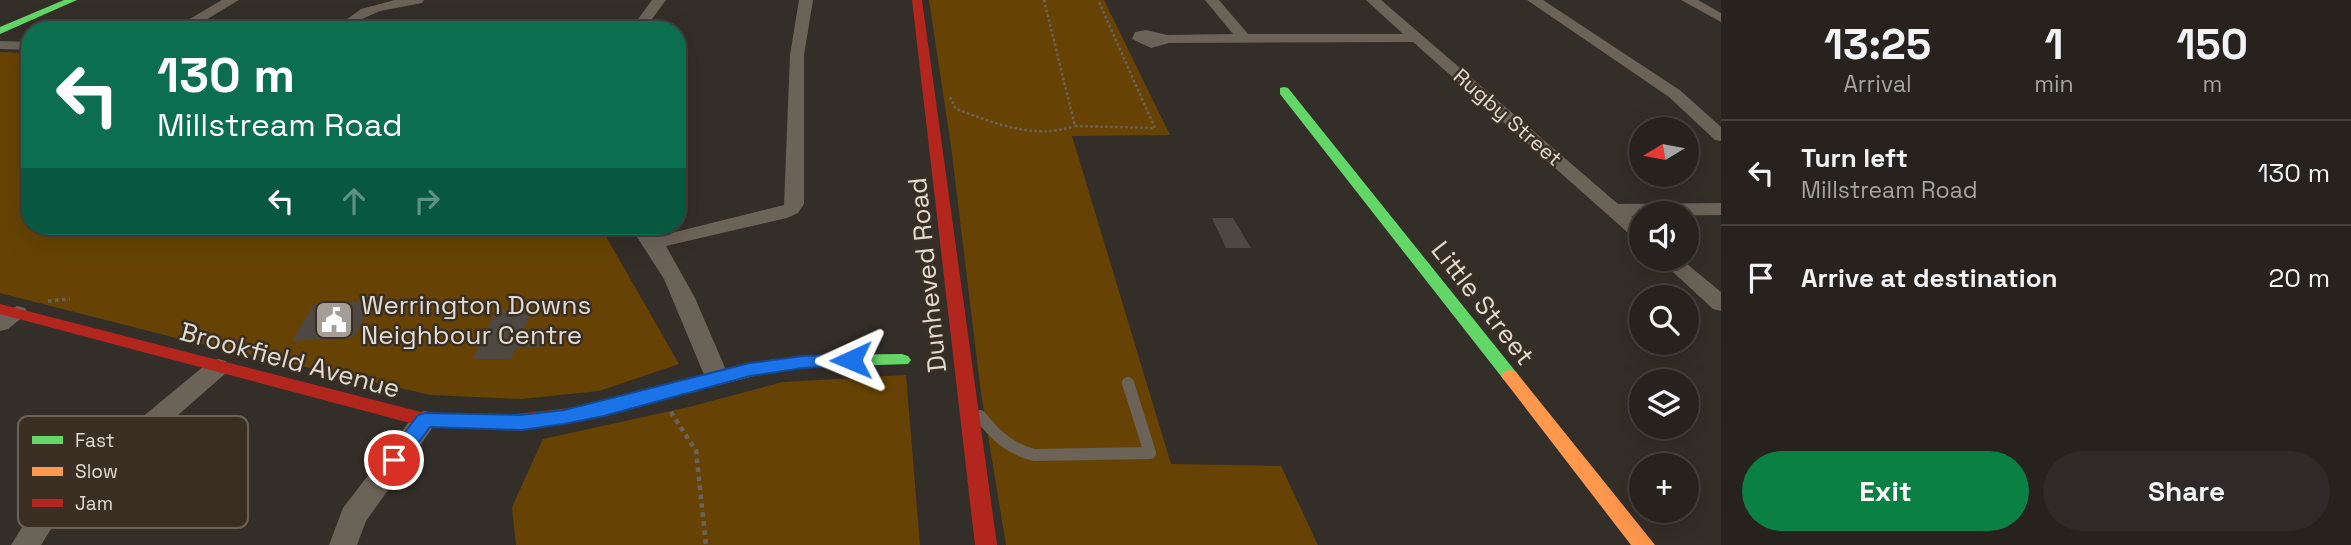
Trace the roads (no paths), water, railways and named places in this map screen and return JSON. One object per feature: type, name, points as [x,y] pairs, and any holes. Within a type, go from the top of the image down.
[{"type":"street","points":[[23,21],[72,0]]},
{"type":"street","points":[[194,21],[232,0]]},
{"type":"street","points":[[349,21],[365,11],[417,0]]},
{"type":"street","points":[[644,21],[659,0]]},
{"type":"street","points":[[655,243],[791,209],[794,204],[797,55],[806,0]]},
{"type":"street","name":"Dunheved Road","points":[[917,0],[986,545]]},
{"type":"street","points":[[1212,0],[1243,38]]},
{"type":"street","name":"Rugby Street","points":[[1373,0],[1629,224]]},
{"type":"street","points":[[1534,0],[1675,94],[1721,136]]},
{"type":"street","points":[[1688,0],[1721,18]]},
{"type":"street","points":[[0,31],[21,22]]},
{"type":"street","points":[[1165,39],[1418,38]]},
{"type":"street","points":[[0,45],[21,46]]},
{"type":"street","name":"Little Street","points":[[1284,91],[1644,545]]},
{"type":"street","points":[[1613,210],[1721,209]]},
{"type":"street","points":[[648,235],[655,243],[717,377]]},
{"type":"street","points":[[1683,271],[1721,304]]},
{"type":"street","name":"Brookfield Avenue","points":[[6,315],[425,420],[521,422],[564,417],[604,409],[717,377],[803,362],[902,360]]},
{"type":"street","points":[[161,416],[218,367]]},
{"type":"street","points":[[343,545],[353,516],[425,420]]},
{"type":"street","points":[[25,545],[36,528]]},
{"type":"lane","points":[[966,397],[991,431],[1020,453],[1150,453],[1128,383]]},
{"type":"place","name":"Werrington Downs Neighbour Centre","points":[[334,320]]}]
